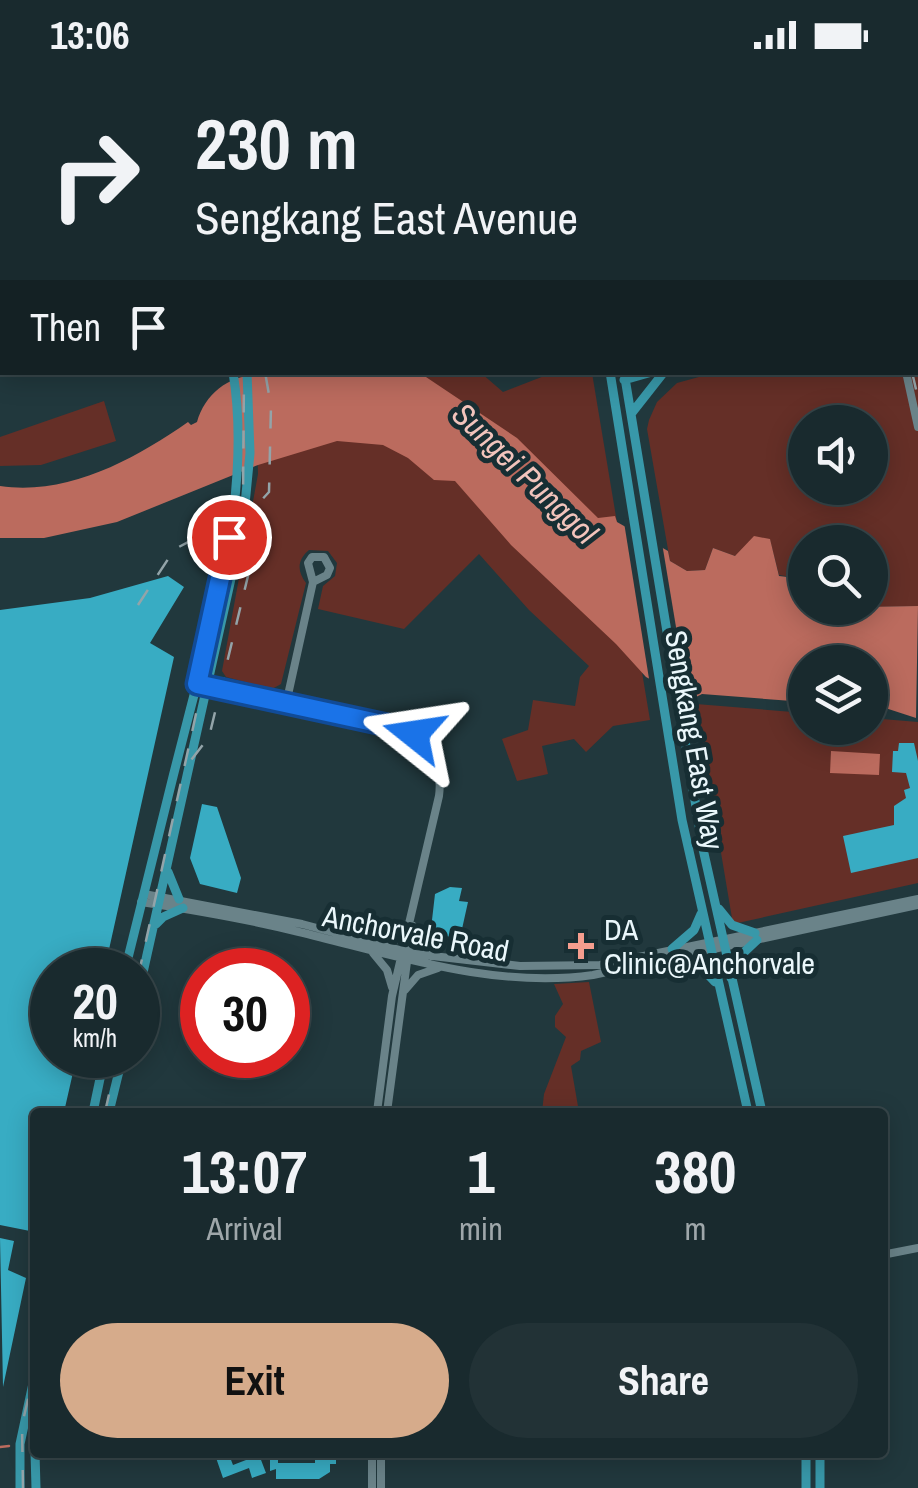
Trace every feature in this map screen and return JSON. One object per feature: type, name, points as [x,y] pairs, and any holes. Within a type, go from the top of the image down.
[{"type":"main road","points":[[149,948],[202,685],[236,488],[238,417],[233,375]]},
{"type":"main road","points":[[130,948],[224,615],[248,486],[247,375]]},
{"type":"main road","points":[[631,417],[662,375]]},
{"type":"main road","points":[[611,378],[625,376]]},
{"type":"main road","name":"Sengkang East Way","points":[[625,376],[686,753],[713,897],[761,1108]]},
{"type":"main road","name":"Sengkang East Way","points":[[611,378],[671,756],[701,911],[747,1108]]},
{"type":"main road","points":[[153,932],[163,917],[181,904],[167,870]]},
{"type":"main road","points":[[713,897],[732,925],[756,936],[739,958],[731,979]]},
{"type":"main road","points":[[701,911],[694,930],[675,954],[700,965],[719,989]]},
{"type":"main road","points":[[94,1108],[101,1078]]},
{"type":"main road","points":[[110,1108],[117,1078]]},
{"type":"main road","points":[[20,1488],[20,1444],[30,1397]]},
{"type":"main road","points":[[35,1458],[36,1488]]},
{"type":"main road","points":[[806,1458],[806,1488]]},
{"type":"main road","points":[[820,1458],[820,1488]]},
{"type":"street","points":[[907,375],[918,427]]},
{"type":"street","points":[[286,704],[313,582]]},
{"type":"street","points":[[202,685],[401,728],[414,734],[433,756],[441,784],[396,997],[378,1108]]},
{"type":"street","name":"Anchorvale Road","points":[[142,898],[379,943],[441,967],[516,976],[577,977],[918,902]]},
{"type":"street","name":"Anchorvale Road","points":[[181,904],[373,952],[405,956],[576,968],[675,954]]},
{"type":"street","points":[[379,943],[402,936],[412,922]]},
{"type":"street","points":[[412,922],[432,956]]},
{"type":"street","points":[[373,952],[388,970],[396,997],[387,1108]]},
{"type":"street","points":[[396,997],[418,975],[441,967]]},
{"type":"street","points":[[888,1252],[918,1246]]},
{"type":"street","points":[[372,1458],[372,1488]]},
{"type":"street","points":[[381,1458],[381,1488]]},
{"type":"shaded area","points":[[255,375],[483,375],[503,392],[547,375],[592,375],[650,720],[613,726],[586,752],[574,739],[542,746],[548,774],[517,781],[502,739],[528,730],[533,700],[575,706],[580,677],[589,666],[529,610],[479,554],[404,629],[318,609],[323,586],[335,576],[337,563],[328,551],[309,550],[300,562],[306,583],[281,684],[272,689],[226,677],[222,671],[258,474]]},
{"type":"shaded area","points":[[706,375],[918,375],[918,606],[888,607],[888,525],[788,525],[788,576],[779,575],[770,540],[735,556],[713,548],[705,570],[687,571],[670,561],[647,429],[657,402],[677,383]]},
{"type":"shaded area","points":[[104,401],[116,441],[41,465],[0,466],[0,437]]},
{"type":"shaded area","points":[[696,704],[788,712],[788,745],[888,745],[888,720],[918,722],[918,883],[733,924]]},
{"type":"shaded area","points":[[589,982],[601,1042],[581,1051],[580,1060],[571,1066],[578,1108],[542,1108],[566,1037],[555,1027],[555,1016],[563,1004],[554,984]]},
{"type":"water","name":"Sungei Punggol","points":[[258,375],[423,375],[517,438],[598,518],[615,516],[617,522],[668,551],[670,561],[687,571],[705,570],[713,548],[735,556],[754,536],[770,539],[779,576],[788,577],[788,625],[888,625],[888,607],[918,606],[916,718],[888,709],[888,645],[788,645],[788,701],[702,694],[690,700],[646,677],[511,545],[455,481],[434,480],[408,458],[383,445],[337,441],[258,465],[117,522],[44,538],[0,538],[0,486],[51,485],[100,472],[188,422],[197,422],[208,400],[225,384]]},
{"type":"water","points":[[831,751],[880,754],[879,775],[830,773]]},
{"type":"pier","points":[[623,516],[662,543],[689,705],[650,685]]},
{"type":"building","points":[[168,576],[184,587],[150,643],[174,657],[109,948],[30,948],[30,1078],[72,1078],[65,1108],[30,1108],[30,1231],[0,1225],[0,610],[90,598]]},
{"type":"building","points":[[899,743],[914,743],[918,761],[918,858],[851,873],[843,836],[894,825],[894,806],[906,798],[904,790],[910,788],[906,773],[892,772],[893,751],[898,751]]},
{"type":"building","points":[[202,804],[217,807],[241,878],[237,893],[200,884],[190,858]]},
{"type":"building","points":[[450,887],[462,888],[459,901],[468,902],[460,938],[437,935],[432,920],[435,894]]},
{"type":"building","points":[[0,1238],[14,1241],[8,1270],[26,1278],[3,1387]]},
{"type":"building","points":[[216,1458],[230,1458],[233,1465],[245,1458],[260,1458],[266,1473],[252,1478],[249,1468],[223,1478]]},
{"type":"building","points":[[315,1458],[336,1458],[336,1464],[330,1464],[330,1472],[319,1479],[276,1479],[276,1469],[270,1471],[270,1459],[278,1459],[278,1463],[315,1463]]},
{"type":"waterway","points":[[0,1447],[9,1446]]},
{"type":"railway","points":[[144,948],[243,501],[244,375]]},
{"type":"railway","points":[[233,517],[257,505],[269,492],[271,406],[266,375]]},
{"type":"railway","points":[[913,375],[918,398]]},
{"type":"railway","points":[[138,605],[174,550],[183,545],[204,536],[226,533],[255,547],[209,737],[185,768]]},
{"type":"railway","points":[[106,1108],[113,1078]]},
{"type":"railway","points":[[23,1488],[22,1425],[30,1391]]},
{"type":"place","name":"DA Clinic@Anchorvale","points":[[581,946]]},
{"type":"route","points":[[229,537],[197,684],[414,734]]}]
